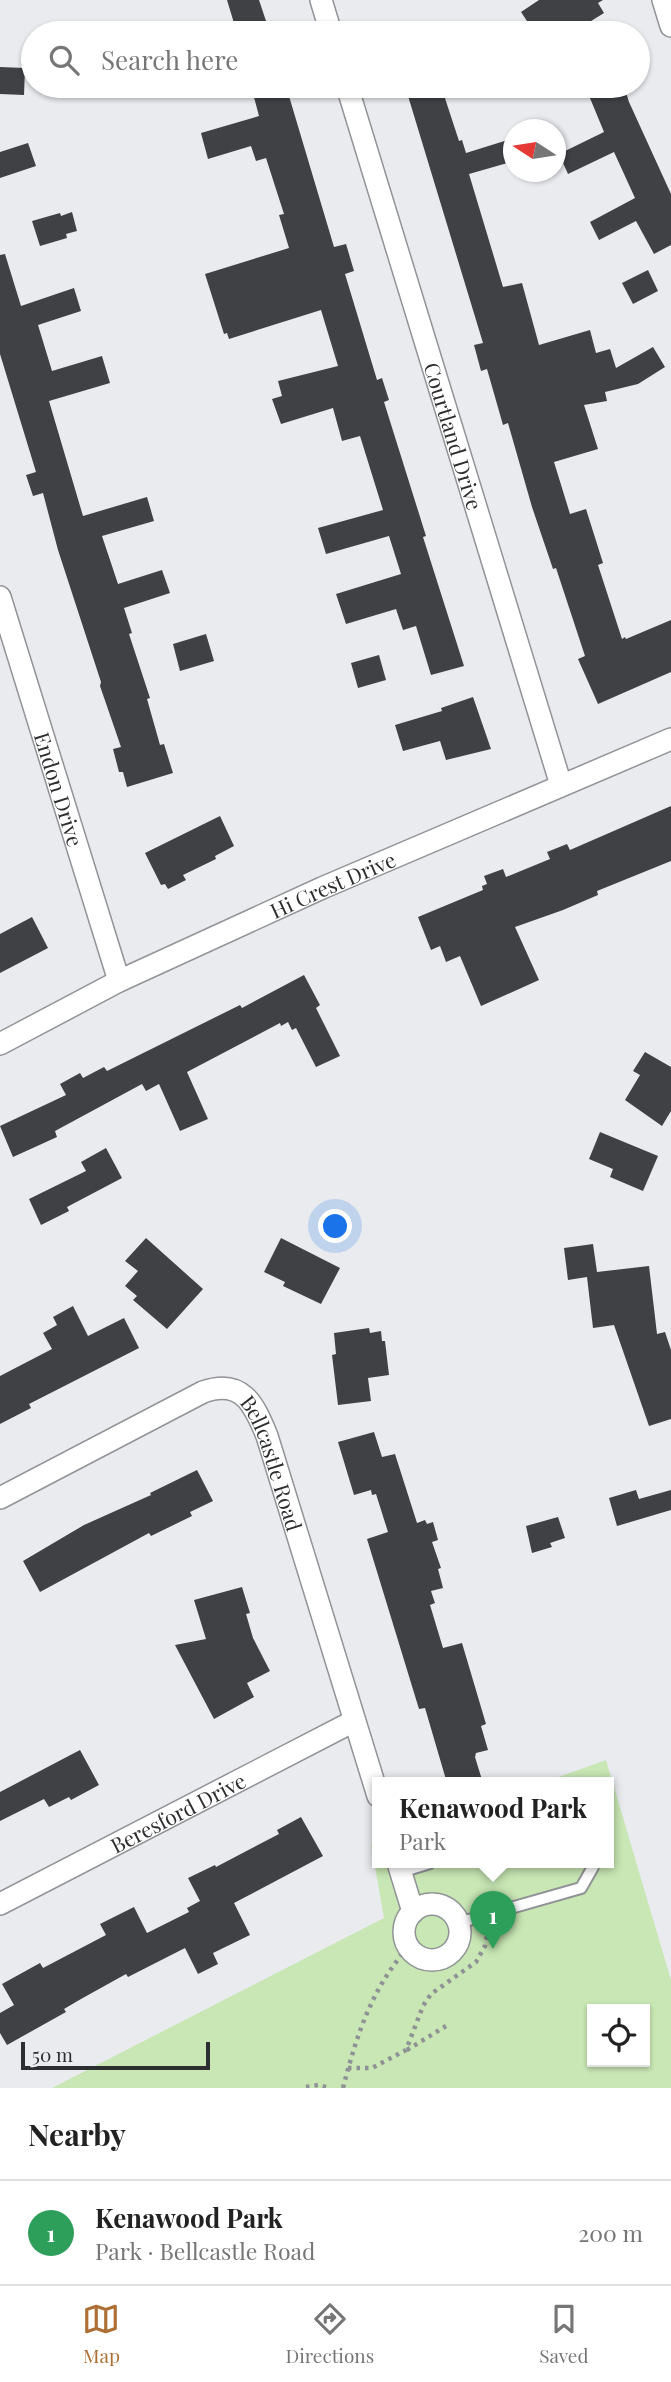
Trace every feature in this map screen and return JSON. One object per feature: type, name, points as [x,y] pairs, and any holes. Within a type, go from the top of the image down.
[{"type":"street","points":[[321,0],[327,21]]},
{"type":"street","points":[[663,0],[671,26]]},
{"type":"street","name":"Courtland Drive","points":[[351,98],[561,785]]},
{"type":"street","name":"Endon Drive","points":[[0,597],[120,981]]},
{"type":"street","name":"Hi Crest Drive","points":[[0,1044],[120,981],[322,888],[671,739]]},
{"type":"street","name":"Bellcastle Road","points":[[0,1498],[203,1392],[216,1387],[235,1389],[245,1397],[259,1417],[267,1436],[372,1780]]},
{"type":"street","name":"Beresford Drive","points":[[0,1904],[354,1721]]},
{"type":"street","points":[[400,1868],[412,1912]]},
{"type":"street","points":[[429,1905],[438,1905],[453,1915],[458,1923],[460,1932],[454,1949],[440,1959],[421,1959],[408,1947],[404,1933],[412,1912],[429,1905]]},
{"type":"lane","points":[[458,1923],[581,1888],[592,1868]]},
{"type":"path","points":[[406,2050],[423,2006],[431,1994],[476,1962],[485,1947],[487,1915]]},
{"type":"path","points":[[343,2088],[371,2001],[393,1965],[408,1947]]},
{"type":"path","points":[[348,2068],[372,2068],[446,2026]]},
{"type":"path","points":[[306,2087],[318,2085],[329,2088]]},
{"type":"green space","points":[[606,1760],[611,1777],[559,1777]]},
{"type":"green space","points":[[614,1787],[671,1980],[671,2088],[52,2088],[384,1918],[375,1868],[614,1868]]},
{"type":"building","points":[[227,0],[259,0],[266,21],[233,21]]},
{"type":"building","points":[[539,0],[603,0],[598,3],[604,13],[591,21],[527,21],[521,12]]},
{"type":"building","points":[[0,67],[21,68],[21,95],[0,94]]},
{"type":"building","points":[[254,98],[290,98],[334,247],[346,244],[354,271],[345,274],[377,380],[382,378],[389,400],[384,402],[464,666],[431,675],[416,626],[403,630],[396,609],[346,624],[336,594],[401,574],[389,536],[326,554],[318,528],[383,510],[360,436],[342,441],[333,408],[281,424],[272,399],[282,396],[278,381],[338,366],[321,310],[229,339],[227,333],[224,334],[205,274],[289,248],[279,215],[284,214],[266,158],[256,161],[251,146],[208,159],[201,133],[259,116]]},
{"type":"building","points":[[409,98],[445,98],[459,141],[462,140],[466,153],[503,141],[503,164],[469,174],[503,287],[522,283],[539,345],[590,330],[596,353],[610,349],[616,368],[653,347],[665,367],[638,384],[605,392],[607,401],[584,405],[598,449],[554,462],[570,514],[586,509],[603,563],[598,565],[622,639],[671,620],[671,672],[598,704],[578,659],[585,656],[556,568],[553,569],[532,507],[508,423],[503,425],[487,369],[481,371],[474,345],[483,343]]},
{"type":"building","points":[[590,98],[628,98],[671,194],[671,245],[654,254],[636,221],[599,240],[590,222],[635,198],[614,152],[568,174],[566,151],[604,132]]},
{"type":"building","points":[[28,143],[36,166],[0,178],[0,152]]},
{"type":"building","points":[[72,212],[77,231],[66,234],[67,238],[40,246],[32,221]]},
{"type":"building","points":[[5,254],[21,306],[74,288],[81,311],[38,325],[52,371],[102,356],[110,383],[49,401],[83,516],[147,497],[154,521],[102,536],[118,584],[162,570],[170,593],[124,608],[132,633],[129,634],[150,698],[147,699],[160,745],[164,744],[173,773],[127,787],[123,772],[119,772],[113,749],[121,747],[58,550],[43,493],[33,496],[26,475],[36,472],[0,354],[0,255]]},
{"type":"building","points":[[648,270],[658,291],[633,304],[622,283]]},
{"type":"building","points":[[206,634],[214,661],[180,671],[173,644]]},
{"type":"building","points":[[379,655],[386,680],[358,688],[351,663]]},
{"type":"building","points":[[473,697],[491,749],[446,760],[440,741],[403,751],[395,725],[442,711],[441,708]]},
{"type":"building","points":[[671,806],[671,861],[597,891],[598,895],[563,910],[515,927],[539,980],[481,1006],[460,956],[446,962],[440,946],[431,950],[418,917],[483,890],[482,886],[487,884],[484,876],[503,869],[506,877],[550,859],[547,852],[567,844],[570,850]]},
{"type":"building","points":[[220,816],[234,846],[215,856],[216,859],[183,875],[186,880],[168,889],[165,884],[161,885],[145,853]]},
{"type":"building","points":[[32,917],[48,948],[0,973],[0,934]]},
{"type":"building","points":[[304,975],[320,1005],[316,1008],[340,1056],[316,1067],[296,1028],[292,1030],[288,1022],[281,1026],[280,1023],[187,1072],[208,1119],[180,1131],[159,1084],[146,1091],[142,1084],[55,1131],[57,1137],[13,1157],[0,1126],[66,1095],[60,1084],[80,1073],[83,1078],[104,1067],[107,1071],[240,1005],[242,1008]]},
{"type":"building","points":[[645,1052],[671,1067],[671,1111],[662,1126],[625,1100],[640,1075],[633,1071]]},
{"type":"building","points":[[600,1132],[658,1156],[643,1191],[610,1177],[613,1169],[589,1159]]},
{"type":"building","points":[[106,1148],[122,1178],[67,1207],[69,1211],[41,1225],[29,1199],[86,1171],[81,1162]]},
{"type":"building","points":[[146,1238],[203,1289],[167,1329],[133,1300],[137,1296],[125,1286],[138,1271],[125,1261]]},
{"type":"building","points":[[281,1238],[340,1268],[321,1304],[283,1286],[285,1282],[264,1272]]},
{"type":"building","points":[[593,1244],[597,1272],[649,1266],[657,1334],[665,1332],[671,1350],[671,1419],[649,1426],[614,1325],[593,1328],[587,1277],[568,1280],[564,1248]]},
{"type":"building","points":[[73,1306],[88,1336],[124,1318],[139,1348],[29,1404],[31,1408],[0,1424],[0,1376],[52,1349],[43,1333],[57,1325],[53,1317]]},
{"type":"building","points":[[369,1328],[370,1333],[381,1331],[382,1341],[385,1341],[389,1375],[368,1378],[371,1401],[338,1405],[332,1355],[336,1354],[334,1333]]},
{"type":"building","points":[[374,1432],[382,1457],[395,1454],[417,1523],[425,1520],[427,1524],[433,1522],[438,1540],[432,1542],[441,1568],[438,1569],[443,1588],[431,1591],[435,1603],[430,1605],[443,1648],[462,1643],[486,1724],[481,1726],[488,1750],[476,1753],[475,1757],[481,1777],[445,1777],[425,1708],[419,1709],[367,1539],[388,1532],[376,1494],[372,1495],[371,1490],[354,1495],[338,1442]]},
{"type":"building","points":[[197,1470],[213,1501],[190,1512],[192,1516],[151,1536],[149,1533],[40,1592],[23,1561],[84,1525],[151,1495],[150,1493]]},
{"type":"building","points":[[636,1490],[639,1499],[671,1490],[671,1510],[617,1526],[609,1498]]},
{"type":"building","points":[[558,1517],[565,1538],[550,1543],[552,1547],[532,1553],[526,1526]]},
{"type":"building","points":[[242,1587],[250,1613],[246,1614],[253,1638],[270,1671],[247,1683],[254,1697],[214,1719],[175,1645],[206,1639],[194,1600]]},
{"type":"building","points":[[80,1750],[99,1785],[71,1800],[69,1797],[49,1807],[44,1799],[0,1821],[0,1792]]},
{"type":"building","points":[[301,1817],[323,1856],[234,1903],[250,1935],[213,1953],[218,1964],[198,1974],[185,1948],[128,1977],[126,1974],[7,2045],[0,2033],[0,2013],[14,2005],[2,1984],[40,1963],[43,1968],[106,1935],[100,1924],[134,1907],[147,1933],[189,1912],[187,1908],[200,1901],[188,1878],[215,1865],[216,1867],[279,1834],[277,1830]]},
{"type":"place","name":"Kenawood Park","points":[[493,1949]]}]
